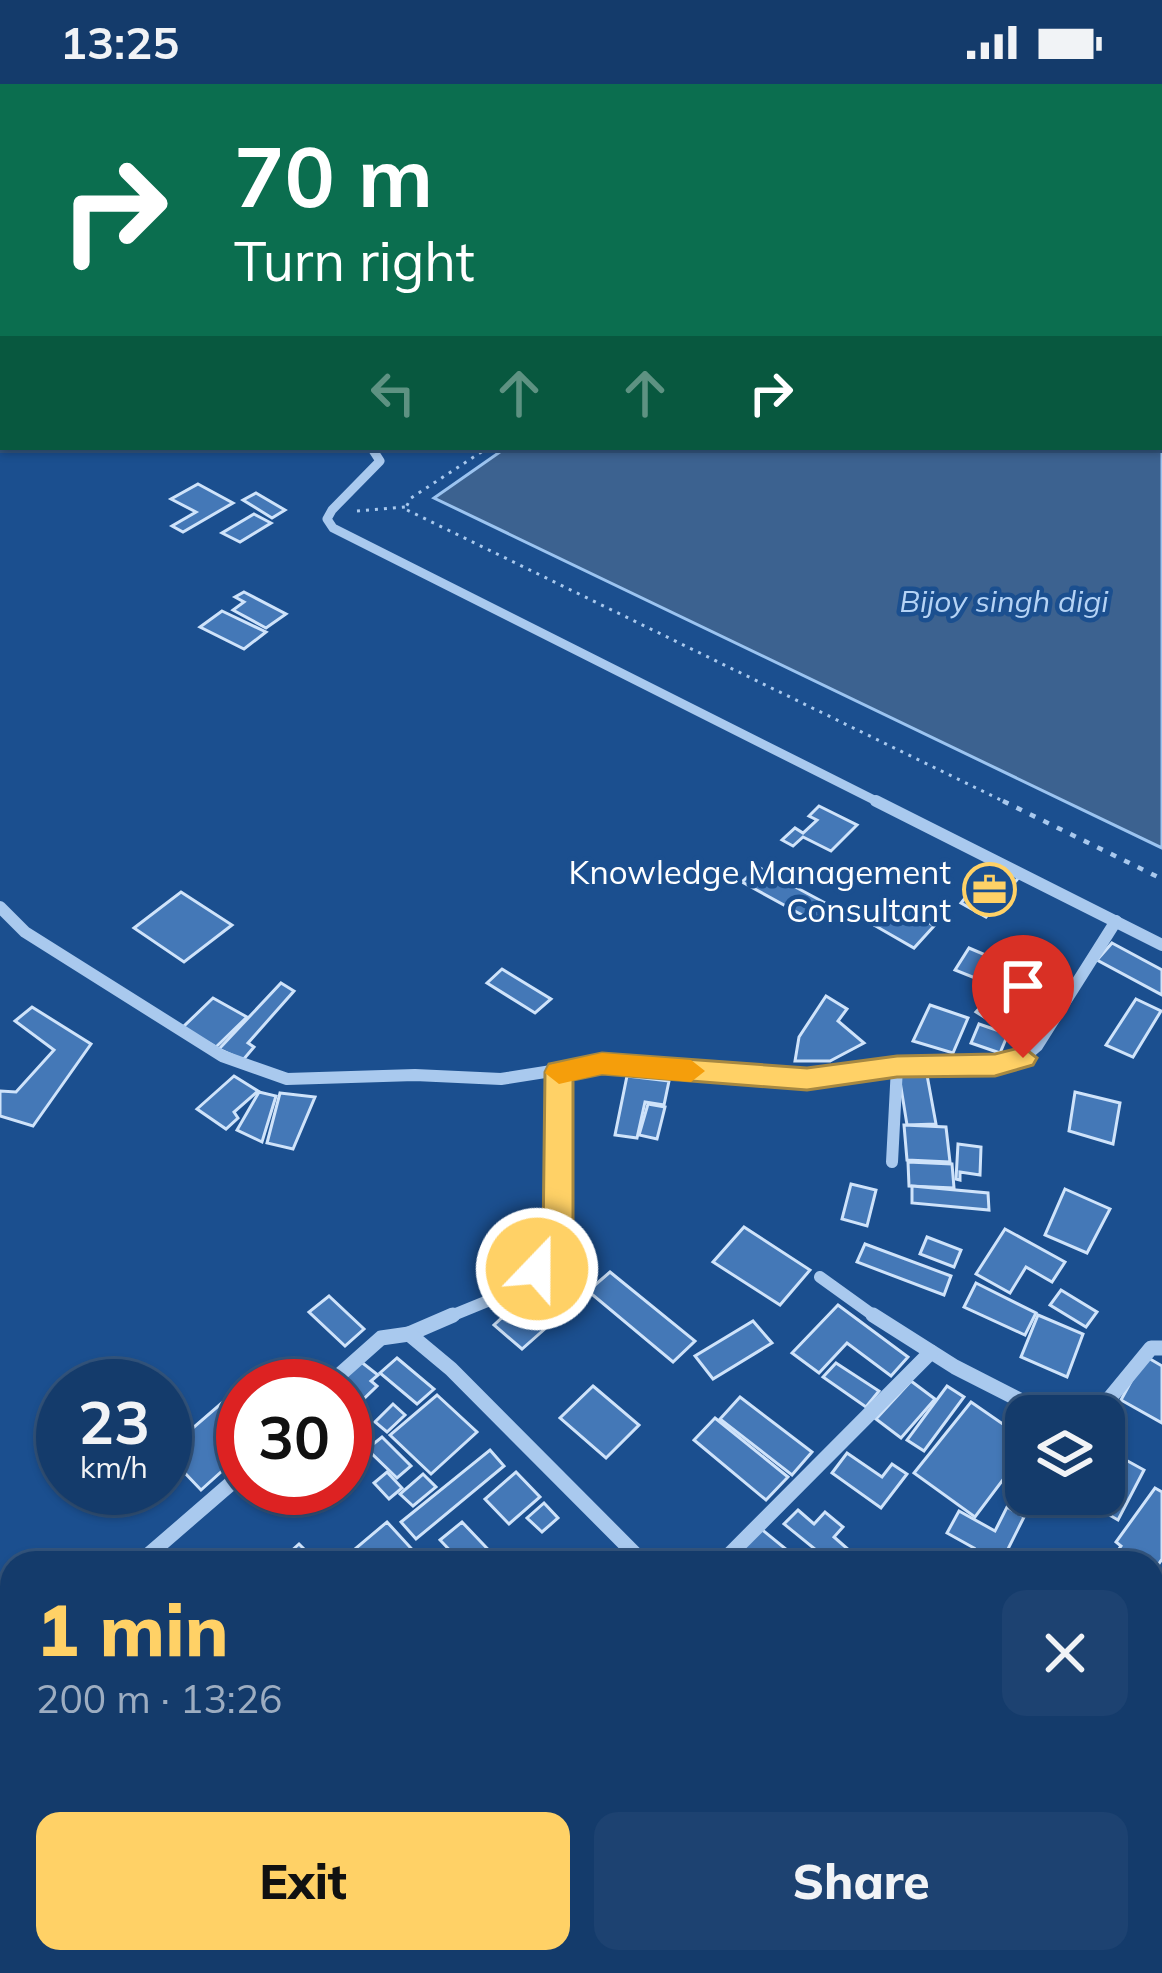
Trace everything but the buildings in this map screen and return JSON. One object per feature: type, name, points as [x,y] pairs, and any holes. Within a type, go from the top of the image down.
[{"type":"street","points":[[373,450],[380,461],[331,513],[328,519],[333,529],[1162,944]]},
{"type":"street","points":[[0,907],[25,932],[222,1056],[286,1078],[501,1079],[625,1064],[807,1079],[897,1066],[995,1065],[1023,1058],[1037,1046],[1116,921]]},
{"type":"street","points":[[892,1162],[897,1066]]},
{"type":"street","points":[[358,1359],[382,1338],[409,1334],[517,1289],[558,1249],[559,1072]]},
{"type":"street","points":[[820,1277],[835,1292],[931,1352],[1012,1395]]},
{"type":"street","points":[[409,1334],[451,1369],[632,1551]]},
{"type":"street","points":[[1111,1395],[1139,1358],[1151,1348],[1162,1348]]},
{"type":"street","points":[[733,1551],[931,1352]]},
{"type":"street","points":[[153,1551],[216,1496]]},
{"type":"path","points":[[405,507],[485,450]]},
{"type":"path","points":[[331,513],[405,507],[1162,879]]},
{"type":"water","name":"Bijoy singh digi","points":[[503,450],[1162,450],[1162,848],[434,498]]},
{"type":"slow traffic","points":[[559,1073],[602,1064],[691,1071]]},
{"type":"place","name":"Knowledge Management Consultant","points":[[990,890]]},
{"type":"route","points":[[537,1269],[558,1249],[559,1072],[602,1064],[766,1078],[841,1078],[897,1066],[995,1065],[1023,1058]]}]
